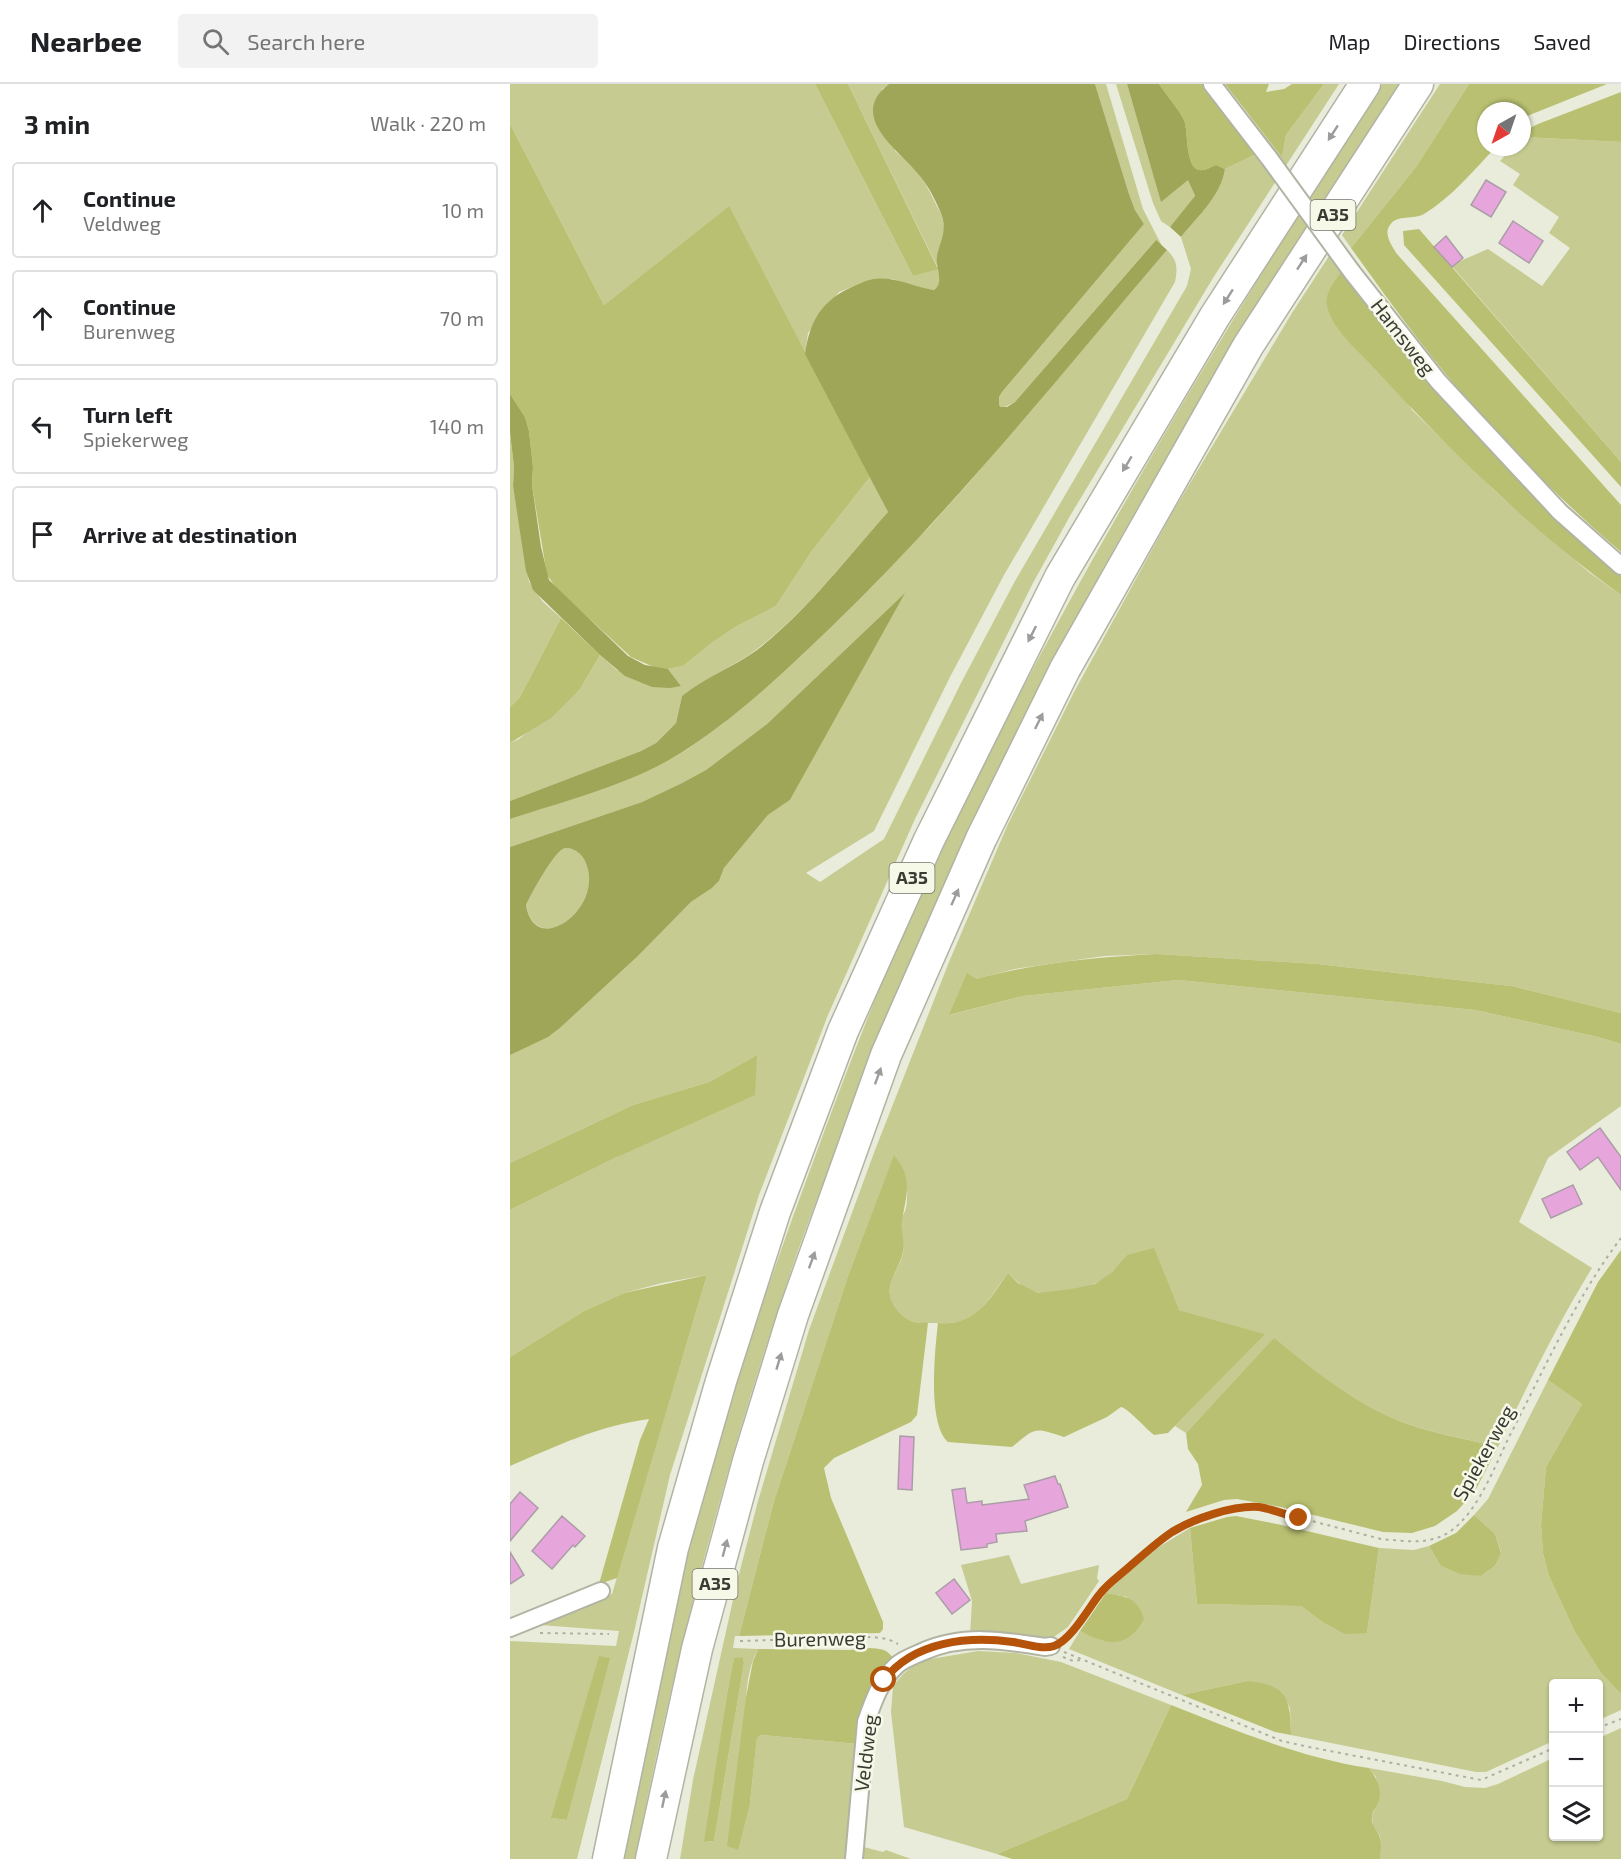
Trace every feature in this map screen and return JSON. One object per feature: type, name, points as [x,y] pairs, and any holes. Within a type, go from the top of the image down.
[{"type":"highway","name":"A35","points":[[608,1859],[673,1548],[775,1212],[848,1020],[929,840],[1060,577],[1215,316],[1365,84]]},
{"type":"highway","name":"A35","points":[[652,1858],[697,1649],[748,1461],[793,1315],[886,1055],[981,839],[1065,669],[1248,346],[1418,84]]},
{"type":"highway","name":"A35","points":[[590,1859],[631,1746]]},
{"type":"street","name":"Hamsweg","points":[[1212,84],[1352,272],[1438,381],[1560,512],[1621,566]]},
{"type":"street","points":[[510,1628],[601,1591]]},
{"type":"street","points":[[902,1652],[968,1640],[988,1639],[1052,1647]]},
{"type":"street","name":"Veldweg","points":[[854,1859],[866,1722],[873,1700],[884,1680],[896,1666],[902,1652]]},
{"type":"path","name":"Spiekerweg","points":[[1052,1647],[1065,1638],[1105,1587],[1144,1554],[1173,1532],[1217,1513],[1258,1507],[1381,1539],[1418,1542],[1435,1539],[1452,1530],[1469,1511],[1488,1480],[1585,1291],[1597,1270],[1621,1238]]},
{"type":"path","points":[[538,1633],[609,1634]]},
{"type":"path","name":"Burenweg","points":[[740,1641],[888,1638],[902,1652]]},
{"type":"path","points":[[1052,1647],[1282,1741],[1481,1780],[1549,1750]]},
{"type":"path","points":[[1603,1726],[1621,1719]]},
{"type":"shaded area","points":[[510,84],[815,84],[913,276],[938,268],[940,279],[938,286],[934,290],[919,288],[892,279],[854,286],[839,292],[808,333],[805,354],[728,207],[604,305],[510,124]]},
{"type":"shaded area","points":[[815,84],[848,84],[938,269],[913,276]]},
{"type":"shaded area","points":[[848,84],[889,84],[882,89],[895,151],[922,177],[942,216],[945,230],[937,267]]},
{"type":"shaded area","points":[[889,84],[1095,84],[1129,194],[1144,224],[1002,392],[999,397],[1001,407],[1007,407],[1015,402],[1156,240],[1167,250],[961,492],[918,539],[829,629],[761,692],[706,736],[646,772],[601,790],[510,819],[510,801],[641,751],[656,743],[676,723],[682,696],[757,650],[793,619],[888,512],[805,354],[810,331],[819,312],[843,292],[863,282],[883,278],[934,290],[939,283],[937,256],[943,232],[942,216],[923,180],[881,133],[875,121],[873,109],[877,96]]},
{"type":"shaded area","points":[[1095,84],[1106,84],[1143,209],[1162,246],[1155,241],[1015,402],[1003,408],[999,405],[1002,392],[1144,224],[1129,194]]},
{"type":"shaded area","points":[[1116,84],[1127,84],[1161,201],[1188,179],[1195,197],[1170,227],[1161,221],[1153,203]]},
{"type":"shaded area","points":[[1127,84],[1159,84],[1184,120],[1188,151],[1193,165],[1203,170],[1216,165],[1225,169],[1214,197],[1181,237],[1170,227],[1195,196],[1188,180],[1161,202]]},
{"type":"shaded area","points":[[1159,84],[1204,84],[1256,154],[1225,169],[1216,165],[1205,170],[1197,169],[1190,159],[1184,120]]},
{"type":"shaded area","points":[[1225,84],[1269,84],[1266,92],[1284,89],[1292,84],[1324,84],[1286,135],[1282,157]]},
{"type":"shaded area","points":[[1324,84],[1339,84],[1213,278],[1070,516],[1033,583],[915,819],[828,1015],[759,1195],[670,1475],[634,1632],[577,1859],[510,1859],[510,1641],[616,1646],[619,1631],[527,1624],[612,1594],[707,1275],[624,1293],[584,1311],[510,1357],[510,1210],[617,1157],[757,1055],[709,1082],[633,1105],[510,1163],[510,1055],[561,1027],[638,956],[691,902],[712,888],[719,881],[724,868],[768,815],[790,800],[903,595],[767,724],[706,770],[642,802],[510,847],[510,819],[587,794],[644,772],[679,754],[724,723],[930,526],[1167,250],[1176,264],[1175,282],[1004,575],[950,677],[874,831],[806,873],[820,882],[884,839],[961,683],[1015,581],[1187,286],[1191,269],[1181,237],[1214,197],[1225,169],[1256,154],[1242,136],[1251,118],[1282,157],[1286,135]],"holes":[[[599,1657],[609,1658],[567,1820],[552,1818]]]},
{"type":"shaded area","points":[[1382,84],[1402,84],[1246,327],[1171,450],[1099,576],[1007,752],[925,932],[818,1197],[774,1320],[728,1472],[687,1626],[635,1859],[618,1859],[674,1603],[727,1412],[768,1287],[813,1162],[890,963],[943,846],[992,747],[1096,553],[1264,269]]},
{"type":"shaded area","points":[[1440,84],[1469,84],[1416,167],[1351,248],[1342,235]]},
{"type":"shaded area","points":[[1469,84],[1607,84],[1531,114],[1531,102],[1477,102],[1477,156],[1488,156],[1444,200],[1424,214],[1397,219],[1390,225],[1387,232],[1397,254],[1621,505],[1621,552],[1549,486],[1480,414],[1429,354],[1351,248],[1416,167]]},
{"type":"shaded area","points":[[1621,92],[1621,142],[1531,137],[1531,128]]},
{"type":"shaded area","points":[[510,124],[604,305],[729,206],[870,477],[811,552],[776,606],[737,626],[683,666],[668,669],[656,668],[631,657],[557,589],[547,575],[532,485],[533,467],[529,431],[525,417],[510,394]]},
{"type":"shaded area","points":[[1531,137],[1621,142],[1621,462],[1451,265],[1488,249],[1542,286],[1570,248],[1549,233],[1559,217],[1513,185],[1520,174],[1500,161],[1505,156],[1531,156]]},
{"type":"shaded area","points":[[1419,229],[1621,462],[1621,487],[1404,245],[1403,231]]},
{"type":"shaded area","points":[[1331,253],[1343,269],[1332,285],[1412,410],[1498,494],[1590,573],[1621,595],[1621,1013],[1512,986],[1318,964],[1157,954],[1104,956],[1015,969],[976,979],[950,1015],[1023,996],[1178,980],[1475,1010],[1621,1044],[1621,1106],[1548,1158],[1519,1222],[1592,1268],[1543,1356],[1498,1447],[1405,1423],[1370,1407],[1336,1386],[1274,1339],[1186,1433],[1175,1426],[1264,1334],[1179,1310],[1127,1255],[1105,1278],[1084,1287],[1068,1291],[1040,1293],[1022,1286],[1008,1273],[985,1304],[970,1317],[948,1323],[919,1323],[909,1320],[896,1308],[890,1292],[891,1283],[903,1253],[901,1221],[906,1208],[907,1194],[902,1168],[894,1156],[848,1276],[774,1501],[739,1636],[735,1636],[733,1648],[758,1649],[748,1682],[746,1703],[745,1724],[750,1803],[757,1738],[761,1735],[858,1744],[845,1859],[680,1859],[693,1780],[737,1582],[758,1501],[809,1330],[875,1150],[949,962],[1008,824],[1073,694],[1171,515],[1292,313]],"holes":[[[743,1657],[744,1663],[714,1841],[705,1842],[734,1659]]]},
{"type":"shaded area","points":[[1343,269],[1621,571],[1621,595],[1555,544],[1493,489],[1433,431],[1347,340],[1335,324],[1327,306],[1327,296],[1331,286]]},
{"type":"shaded area","points":[[510,394],[525,417],[529,431],[533,467],[532,485],[541,547],[549,580],[628,656],[645,665],[668,669],[681,686],[652,687],[625,676],[533,590],[526,571],[513,486]]},
{"type":"shaded area","points":[[510,432],[514,467],[513,486],[529,582],[543,602],[561,618],[520,697],[510,707]]},
{"type":"shaded area","points":[[870,477],[888,512],[826,584],[793,618],[748,655],[682,696],[676,723],[656,743],[641,751],[510,801],[510,743],[519,739],[580,689],[600,655],[617,670],[681,686],[668,669],[683,666],[737,626],[776,606],[811,552]]},
{"type":"shaded area","points":[[905,593],[790,800],[768,815],[724,868],[719,881],[712,888],[691,902],[638,956],[561,1027],[548,1037],[510,1055],[510,847],[642,802],[682,783],[706,770],[767,724]],"holes":[[[568,848],[576,851],[584,859],[589,876],[587,893],[579,909],[568,920],[555,927],[542,928],[532,921],[526,905],[555,856]]]},
{"type":"shaded area","points":[[561,618],[600,655],[580,689],[551,718],[510,743],[510,707],[520,697]]},
{"type":"shaded area","points":[[565,848],[576,851],[584,859],[589,876],[587,893],[579,908],[568,920],[555,927],[543,928],[532,921],[526,905],[549,864]]},
{"type":"shaded area","points":[[1157,954],[1318,964],[1512,986],[1621,1013],[1621,1044],[1475,1010],[1178,980],[1023,996],[949,1015],[967,973],[976,979],[1066,962]]},
{"type":"shaded area","points":[[757,1055],[755,1095],[617,1157],[510,1210],[510,1163],[633,1105],[709,1082]]},
{"type":"shaded area","points":[[894,1155],[904,1172],[907,1187],[902,1224],[904,1247],[891,1283],[891,1298],[904,1317],[914,1322],[928,1323],[917,1415],[911,1422],[834,1458],[824,1468],[831,1498],[883,1622],[883,1629],[880,1633],[739,1636],[774,1501],[848,1276]]},
{"type":"shaded area","points":[[1154,1248],[1179,1310],[1265,1334],[1168,1433],[1154,1435],[1121,1407],[1107,1417],[1064,1437],[1041,1430],[1031,1432],[1012,1447],[948,1442],[941,1433],[935,1403],[934,1367],[938,1323],[951,1323],[972,1316],[987,1302],[1008,1273],[1018,1283],[1038,1293],[1072,1289],[1095,1284],[1112,1272],[1127,1255]]},
{"type":"shaded area","points":[[1621,1250],[1621,1694],[1601,1673],[1575,1632],[1549,1576],[1543,1553],[1541,1525],[1546,1467],[1582,1404],[1548,1380],[1598,1282]]},
{"type":"shaded area","points":[[707,1275],[617,1578],[599,1584],[640,1440],[649,1419],[612,1426],[561,1444],[510,1466],[510,1357],[584,1311],[624,1293]]},
{"type":"shaded area","points":[[1274,1338],[1336,1386],[1370,1407],[1405,1423],[1498,1447],[1475,1491],[1457,1511],[1435,1526],[1412,1533],[1383,1532],[1281,1507],[1237,1499],[1224,1500],[1186,1512],[1202,1485],[1198,1464],[1188,1449],[1186,1433]]},
{"type":"shaded area","points":[[1548,1380],[1582,1404],[1546,1467],[1541,1525],[1543,1553],[1549,1576],[1575,1632],[1601,1673],[1621,1694],[1621,1710],[1603,1718],[1603,1679],[1549,1679],[1549,1743],[1486,1772],[1476,1772],[1291,1735],[1290,1708],[1282,1693],[1247,1681],[1182,1695],[1069,1649],[1080,1631],[1103,1641],[1127,1597],[1106,1593],[1149,1553],[1190,1528],[1197,1604],[1301,1606],[1321,1621],[1367,1633],[1379,1548],[1414,1550],[1429,1546],[1440,1565],[1481,1576],[1495,1566],[1501,1552],[1495,1534],[1474,1515],[1488,1499]]},
{"type":"shaded area","points":[[1474,1515],[1495,1534],[1501,1553],[1495,1566],[1481,1576],[1460,1574],[1440,1565],[1429,1546],[1456,1533]]},
{"type":"shaded area","points":[[1236,1516],[1379,1548],[1367,1633],[1345,1634],[1321,1621],[1301,1606],[1197,1604],[1190,1528]]},
{"type":"shaded area","points":[[1009,1555],[1021,1584],[1099,1565],[1097,1578],[1099,1581],[1068,1627],[1048,1641],[970,1635],[972,1601],[961,1565]]},
{"type":"shaded area","points":[[1106,1593],[1130,1599],[1138,1606],[1144,1619],[1131,1636],[1116,1642],[1108,1642],[1080,1631]]},
{"type":"shaded area","points":[[870,1648],[884,1650],[894,1660],[858,1744],[761,1735],[757,1738],[750,1803],[738,1850],[727,1846],[746,1697],[753,1661],[758,1649],[849,1650]]},
{"type":"shaded area","points":[[978,1651],[1016,1653],[1061,1662],[1171,1705],[1127,1799],[997,1854],[904,1827],[891,1712],[893,1686],[919,1661]]},
{"type":"shaded area","points":[[599,1656],[610,1658],[567,1820],[551,1818]]},
{"type":"shaded area","points":[[743,1657],[744,1663],[714,1841],[704,1842],[734,1658]]},
{"type":"shaded area","points":[[1247,1681],[1271,1686],[1284,1696],[1289,1712],[1291,1735],[1275,1732],[1182,1695]]},
{"type":"shaded area","points":[[1171,1705],[1293,1750],[1369,1768],[1380,1791],[1372,1820],[1381,1841],[1380,1859],[1012,1859],[997,1854],[1127,1799]]},
{"type":"shaded area","points":[[1621,1728],[1621,1859],[1380,1859],[1380,1836],[1373,1826],[1372,1816],[1379,1799],[1376,1777],[1369,1768],[1465,1787],[1485,1788],[1549,1760],[1549,1841],[1603,1841],[1603,1736]]},
{"type":"shaded area","points":[[860,1846],[883,1852],[886,1850],[911,1859],[858,1859]]},
{"type":"building","points":[[1486,180],[1506,192],[1491,217],[1471,205]]},
{"type":"building","points":[[1513,221],[1543,241],[1529,263],[1499,243]]},
{"type":"building","points":[[1446,236],[1463,258],[1452,267],[1434,247]]},
{"type":"building","points":[[1600,1128],[1621,1157],[1621,1190],[1598,1157],[1580,1170],[1567,1152]]},
{"type":"building","points":[[1573,1185],[1582,1204],[1551,1218],[1542,1199]]},
{"type":"building","points":[[900,1436],[914,1437],[912,1490],[898,1489]]},
{"type":"building","points":[[1055,1476],[1068,1507],[1025,1521],[1027,1531],[996,1534],[997,1542],[987,1544],[987,1547],[961,1550],[952,1490],[965,1488],[967,1503],[982,1501],[982,1505],[1029,1499],[1024,1485]]},
{"type":"building","points":[[520,1492],[538,1508],[510,1541],[510,1504]]},
{"type":"building","points":[[562,1516],[585,1536],[575,1547],[573,1545],[552,1569],[532,1551]]},
{"type":"building","points":[[510,1552],[524,1575],[510,1584]]},
{"type":"building","points":[[954,1579],[970,1600],[952,1614],[936,1593]]},
{"type":"route","points":[[884,1680],[905,1659],[939,1645],[988,1639],[1045,1647],[1054,1646],[1072,1630],[1105,1587],[1144,1554],[1173,1532],[1209,1516],[1226,1511],[1258,1507],[1299,1518]]}]
